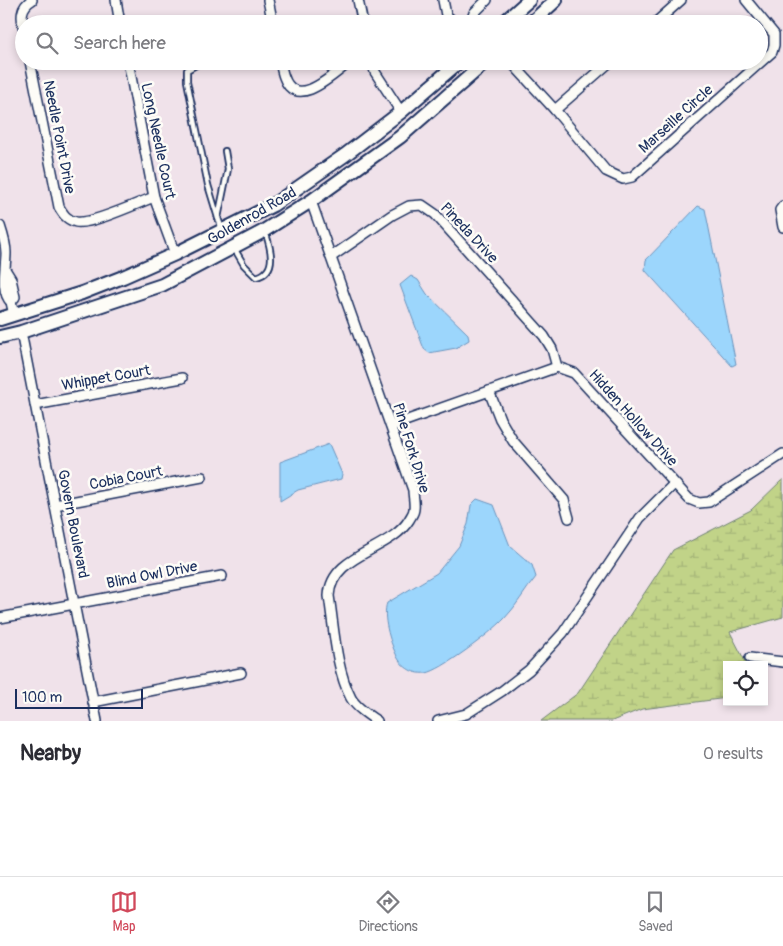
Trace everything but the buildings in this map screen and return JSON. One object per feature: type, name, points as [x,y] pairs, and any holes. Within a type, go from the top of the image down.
[{"type":"main road","points":[[512,15],[529,0]]},
{"type":"main road","points":[[540,15],[556,0]]},
{"type":"main road","name":"Goldenrod Road","points":[[0,319],[106,283],[176,254],[220,224],[273,205],[345,155],[401,112],[450,70]]},
{"type":"main road","name":"Goldenrod Road","points":[[0,337],[21,332],[162,285],[264,230],[311,201],[400,137],[477,70]]},
{"type":"main road","points":[[21,332],[24,325],[45,305]]},
{"type":"main road","points":[[0,330],[14,315]]},
{"type":"street","points":[[22,15],[26,4],[32,0]]},
{"type":"street","points":[[116,0],[118,15]]},
{"type":"street","points":[[268,0],[271,15]]},
{"type":"street","points":[[358,0],[361,15]]},
{"type":"street","points":[[443,0],[446,15]]},
{"type":"street","points":[[474,15],[487,0]]},
{"type":"street","points":[[664,15],[681,0]]},
{"type":"street","name":"Marseille Circle","points":[[746,0],[758,15]]},
{"type":"street","name":"Marseille Circle","points":[[768,27],[774,34],[774,45],[772,52],[768,56]]},
{"type":"street","name":"Needle Point Drive","points":[[32,70],[59,206],[66,217],[76,222],[94,220],[154,197]]},
{"type":"street","name":"Long Needle Court","points":[[130,70],[154,197],[176,254]]},
{"type":"street","points":[[282,70],[284,78],[292,88],[302,92],[315,89],[339,70]]},
{"type":"street","points":[[374,70],[401,112]]},
{"type":"street","name":"Marseille Circle","points":[[518,70],[555,110],[606,171],[623,180],[632,177],[752,70]]},
{"type":"street","points":[[555,110],[601,70]]},
{"type":"street","name":"Pine Fork Drive","points":[[311,201],[413,490],[414,511],[406,525],[393,536],[353,560],[339,571],[329,586],[329,596],[344,681],[352,700],[371,720]]},
{"type":"street","name":"Pineda Drive","points":[[331,257],[392,215],[409,206],[422,205],[435,214],[544,336],[552,349],[557,368]]},
{"type":"street","points":[[783,206],[780,210],[783,227]]},
{"type":"street","points":[[0,226],[6,252],[6,271],[2,281],[14,315]]},
{"type":"street","name":"Govern Boulevard","points":[[21,332],[97,721]]},
{"type":"street","points":[[391,426],[557,368]]},
{"type":"street","name":"Hidden Hollow Drive","points":[[557,368],[574,373],[674,484],[689,499],[699,503],[709,502],[783,454]]},
{"type":"street","name":"Whippet Court","points":[[35,405],[182,378]]},
{"type":"street","points":[[489,391],[500,419],[513,441],[564,500],[569,518]]},
{"type":"street","name":"Cobia Court","points":[[55,506],[202,477]]},
{"type":"street","points":[[438,721],[466,714],[502,691],[529,670],[563,633],[640,518],[674,484]]},
{"type":"street","name":"Blind Owl Drive","points":[[0,618],[222,576]]},
{"type":"street","points":[[750,658],[783,662]]},
{"type":"street","points":[[93,702],[241,673]]},
{"type":"lane","points":[[187,70],[187,81],[208,185],[220,224]]},
{"type":"lane","points":[[220,224],[228,169],[225,151]]},
{"type":"lane","points":[[233,247],[251,273],[256,277],[264,276],[269,270],[271,263],[270,248],[264,230]]},
{"type":"green space","points":[[783,479],[783,617],[730,632],[745,661],[723,661],[723,699],[642,709],[612,721],[541,721],[578,693],[673,550],[751,510]]},
{"type":"water","points":[[698,206],[705,209],[736,364],[732,366],[645,270],[646,260]]},
{"type":"water","points":[[411,276],[418,280],[427,294],[468,334],[469,340],[456,348],[429,353],[424,349],[400,285]]},
{"type":"water","points":[[329,444],[342,474],[341,479],[298,490],[280,501],[280,462]]},
{"type":"water","points":[[477,499],[494,505],[510,546],[532,565],[536,577],[508,614],[478,641],[433,671],[421,673],[411,671],[400,662],[391,643],[385,615],[387,603],[437,573],[459,546],[468,524],[471,505]]}]
